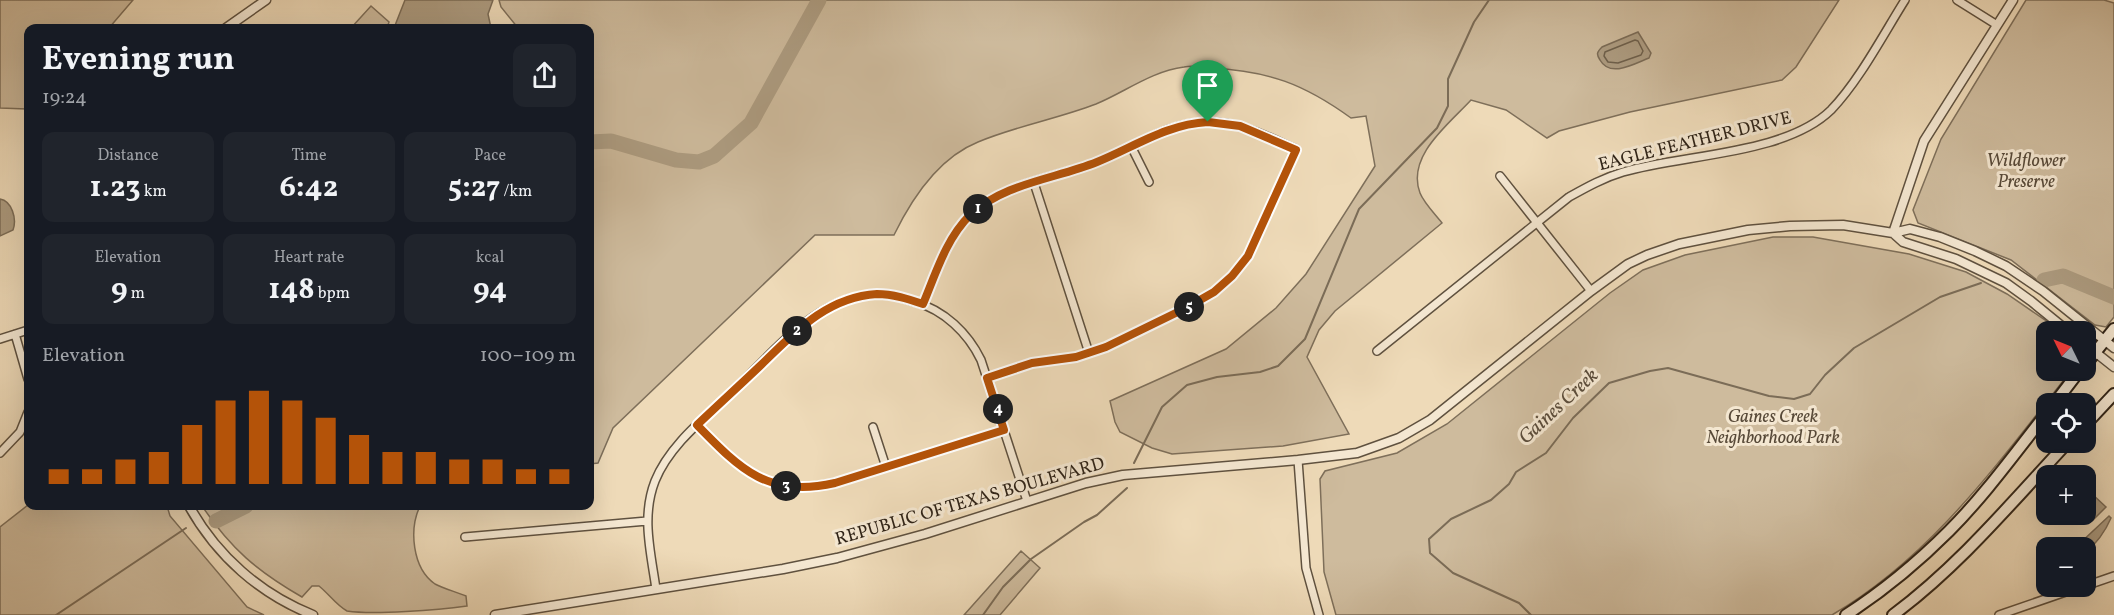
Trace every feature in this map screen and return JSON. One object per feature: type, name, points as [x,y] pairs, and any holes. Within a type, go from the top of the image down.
[{"type":"main road","points":[[2096,351],[2114,329]]},
{"type":"main road","points":[[2062,393],[2072,381]]},
{"type":"main road","points":[[2096,413],[2114,394]]},
{"type":"main road","points":[[1846,615],[1863,611],[1950,530],[1985,491],[2036,427]]},
{"type":"main road","points":[[1893,615],[1934,582],[1961,556],[2058,453]]},
{"type":"street","points":[[232,24],[266,0]]},
{"type":"street","name":"EAGLE FEATHER DRIVE","points":[[1377,351],[1569,197],[1599,180],[1625,171],[1775,141],[1803,130],[1829,111],[1846,93],[1905,0]]},
{"type":"street","points":[[1957,0],[1996,25]]},
{"type":"street","points":[[1893,233],[1924,141],[2013,0]]},
{"type":"street","points":[[923,304],[945,250],[965,221],[990,199],[1016,188],[1095,163],[1174,127],[1208,122],[1240,126],[1296,150],[1254,245],[1232,276],[1201,300],[1119,341],[1089,353],[1032,363],[987,378]]},
{"type":"street","points":[[1131,146],[1149,182]]},
{"type":"street","points":[[1500,176],[1591,291]]},
{"type":"street","points":[[1034,183],[1089,353]]},
{"type":"street","name":"REPUBLIC OF TEXAS BOULEVARD","points":[[495,615],[783,569],[857,553],[1102,479],[1123,475],[1357,453],[1389,442],[1420,426],[1628,264],[1679,244],[1738,232],[1790,226],[1843,225],[1893,233],[1910,229],[1940,237],[1975,250],[2006,266],[2043,291],[2114,348]]},
{"type":"street","name":"REPUBLIC OF TEXAS BOULEVARD","points":[[1893,233],[1903,242],[1956,259],[2006,284],[2056,321]]},
{"type":"street","points":[[656,589],[647,521],[651,493],[661,470],[675,449],[697,425],[804,324],[828,308],[855,298],[879,294],[891,295],[923,304],[949,320],[969,340],[981,360],[1027,501]]},
{"type":"street","points":[[0,339],[24,331]]},
{"type":"street","points":[[15,334],[24,365]]},
{"type":"street","points":[[2096,353],[2114,367]]},
{"type":"street","points":[[0,453],[20,432],[24,422]]},
{"type":"street","points":[[697,425],[733,462],[754,476],[774,484],[795,487],[826,485],[1004,430]]},
{"type":"street","points":[[873,427],[886,467]]},
{"type":"street","points":[[1298,460],[1306,568],[1319,615]]},
{"type":"street","points":[[192,510],[210,537],[243,574],[272,595],[313,615]]},
{"type":"street","points":[[465,537],[647,521]]},
{"type":"street","points":[[2096,582],[2114,576]]},
{"type":"street","points":[[1999,615],[2052,597]]},
{"type":"green space","points":[[0,0],[133,0],[112,24],[24,24],[24,109],[0,108]]},
{"type":"green space","points":[[499,0],[1839,0],[1796,67],[1782,80],[1630,112],[1559,131],[1547,138],[1506,110],[1471,100],[1432,142],[1419,166],[1417,179],[1420,193],[1442,223],[1335,311],[1319,330],[1307,357],[1349,434],[1283,446],[1172,454],[1152,448],[1120,432],[1115,422],[1110,401],[1226,349],[1276,308],[1306,274],[1375,166],[1366,116],[1351,118],[1317,96],[1268,76],[1191,66],[1161,73],[1096,104],[992,136],[964,149],[951,158],[928,181],[909,207],[894,235],[815,235],[613,428],[598,463],[594,464],[594,24],[515,24],[501,7]]},
{"type":"green space","name":"Wildflower Preserve","points":[[2026,0],[2104,0],[2114,3],[2114,317],[2106,327],[2096,325],[2096,321],[2090,321],[2011,260],[1918,223],[1913,210],[1941,139]]},
{"type":"green space","points":[[371,6],[389,22],[388,24],[355,24]]},
{"type":"green space","name":"Gaines Creek Neighborhood Park","points":[[1773,237],[1813,237],[1909,254],[1966,272],[2007,294],[2046,321],[2036,321],[2036,381],[2063,381],[2054,393],[2036,393],[2036,415],[1991,472],[1933,535],[1868,591],[1832,615],[1336,615],[1324,572],[1320,479],[1325,471],[1397,453],[1447,424],[1610,293],[1643,270],[1685,255]]},
{"type":"green space","points":[[24,508],[24,510],[168,510],[170,516],[247,607],[264,615],[0,615],[0,527]]},
{"type":"green space","points":[[205,510],[419,510],[414,526],[414,537],[421,568],[435,584],[466,596],[467,606],[406,612],[358,612],[343,609],[319,586],[312,586],[302,597],[271,578],[246,558]]},
{"type":"green space","points":[[1021,551],[1040,568],[1000,615],[964,615]]},
{"type":"water","points":[[405,0],[493,0],[488,14],[490,24],[396,24]]},
{"type":"water","points":[[1638,32],[1651,53],[1649,58],[1623,68],[1616,69],[1604,65],[1598,55],[1602,47]]},
{"type":"water","points":[[0,199],[8,203],[14,221],[13,230],[0,236]]},
{"type":"water","points":[[2096,498],[2106,507],[2096,517]]},
{"type":"water","points":[[2109,516],[2111,518],[2096,542],[2096,537],[2087,537]]},
{"type":"waterway","points":[[594,142],[611,141],[676,160],[699,162],[714,156],[751,123],[819,0]]},
{"type":"waterway","points":[[1134,463],[1162,407],[1187,385],[1217,377],[1260,372],[1278,366],[1305,339],[1359,209],[1437,128],[1448,106],[1448,79],[1474,22],[1489,0]]},
{"type":"waterway","name":"Gaines Creek","points":[[2044,280],[2063,276],[2114,297]]},
{"type":"waterway","name":"Gaines Creek","points":[[1531,615],[1519,603],[1453,573],[1430,553],[1429,539],[1451,519],[1491,500],[1509,484],[1516,472],[1546,453],[1573,418],[1609,383],[1668,368],[1769,396],[1794,399],[1810,394],[1825,375],[1854,348],[1940,297],[1981,283]]},
{"type":"waterway","points":[[983,615],[1003,587],[1031,559],[1097,515],[1127,488]]},
{"type":"waterway","points":[[216,521],[238,510]]},
{"type":"waterway","points":[[56,615],[186,528]]},
{"type":"route","points":[[1208,122],[1240,126],[1296,150],[1248,256],[1232,276],[1214,292],[1119,341],[1076,357],[1032,363],[987,378],[1004,430],[835,483],[795,487],[774,484],[754,476],[724,454],[697,425],[804,324],[828,308],[855,298],[879,294],[923,304],[945,250],[953,237],[969,216],[990,199],[1016,188],[1095,163],[1174,127],[1208,122]]}]
